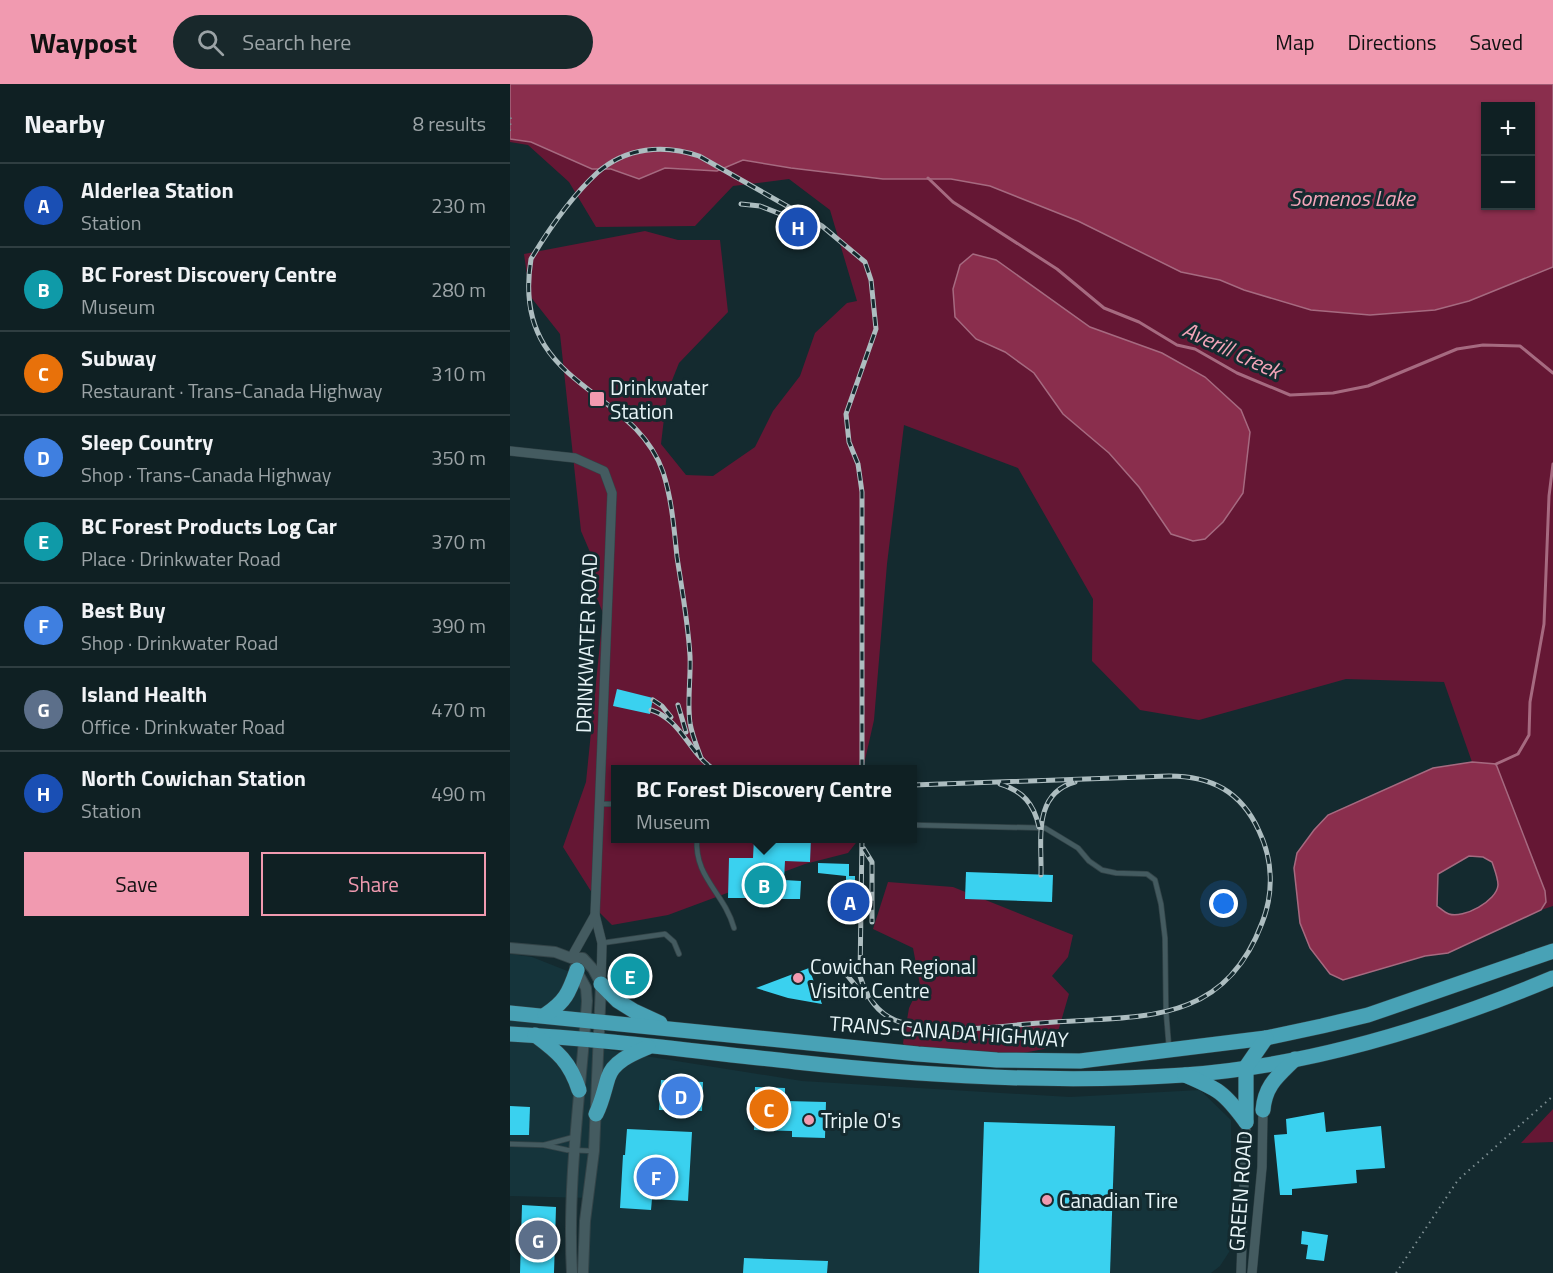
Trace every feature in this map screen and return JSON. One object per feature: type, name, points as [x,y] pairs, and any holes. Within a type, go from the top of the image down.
[{"type":"highway","name":"TRANS-CANADA HIGHWAY","points":[[510,1013],[918,1054],[997,1060],[1080,1061],[1266,1038],[1368,1015],[1553,951]]},
{"type":"highway","points":[[545,1015],[560,1005],[567,996],[574,964]]},
{"type":"highway","name":"TRANS-CANADA HIGHWAY","points":[[510,1034],[913,1072],[1050,1079],[1185,1075],[1246,1068],[1351,1048],[1432,1023],[1553,978]]},
{"type":"highway","points":[[601,984],[618,1001],[668,1028]]},
{"type":"highway","points":[[535,1035],[560,1054],[573,1072],[579,1090]]},
{"type":"highway","points":[[1246,1122],[1246,1068],[1266,1038]]},
{"type":"highway","points":[[596,1114],[603,1101],[608,1075],[617,1063],[651,1046]]},
{"type":"highway","points":[[1263,1110],[1264,1096],[1272,1081],[1295,1059]]},
{"type":"highway","points":[[1185,1075],[1218,1089],[1232,1102],[1246,1122]]},
{"type":"street","name":"DRINKWATER ROAD","points":[[510,451],[575,458],[604,471],[612,493],[595,915],[602,943],[601,984]]},
{"type":"street","name":"DRINKWATER ROAD","points":[[574,964],[595,915]]},
{"type":"street","points":[[510,948],[555,952],[574,964],[586,988],[592,1021]]},
{"type":"street","points":[[572,1273],[570,1245],[574,1137],[579,1090],[601,984],[593,969],[583,958],[574,964]]},
{"type":"street","points":[[583,1273],[585,1221],[596,1114],[590,1041]]},
{"type":"street","name":"GREEN ROAD","points":[[1252,1273],[1262,1167],[1263,1110]]},
{"type":"street","name":"GREEN ROAD","points":[[1241,1273],[1246,1122]]},
{"type":"lane","points":[[600,804],[611,804]]},
{"type":"lane","points":[[917,825],[1046,828],[1078,848],[1089,861],[1102,870],[1147,874],[1155,880],[1161,904],[1165,938],[1166,1011],[1170,1050]]},
{"type":"lane","points":[[697,843],[696,854],[700,868],[725,904],[734,928]]},
{"type":"lane","points":[[602,943],[665,934],[674,942],[679,954]]},
{"type":"lane","points":[[544,1145],[574,1137]]},
{"type":"lane","points":[[510,1144],[544,1145],[594,1151]]},
{"type":"path","points":[[510,131],[512,114]]},
{"type":"path","points":[[1396,1273],[1458,1180],[1553,1096]]},
{"type":"shaded area","points":[[510,139],[531,142],[592,169],[611,169],[639,179],[665,168],[717,171],[743,160],[791,168],[951,179],[990,186],[1078,221],[1181,272],[1220,280],[1244,290],[1469,301],[1553,267],[1553,906],[1541,910],[1546,902],[1496,765],[1472,762],[1444,682],[1346,679],[1199,720],[1140,710],[1092,661],[1093,599],[1018,468],[904,425],[887,564],[874,720],[864,765],[611,765],[611,843],[856,843],[848,853],[805,864],[668,915],[612,925],[592,905],[594,896],[563,847],[586,782],[603,613],[590,582],[590,552],[581,531],[560,334],[530,296],[524,254],[645,231],[678,240],[720,240],[728,312],[679,363],[667,393],[661,444],[686,475],[713,476],[755,447],[773,411],[800,376],[815,333],[847,303],[857,301],[830,210],[789,179],[733,186],[695,226],[596,227],[569,182],[528,145],[510,142]]},
{"type":"shaded area","points":[[888,882],[953,887],[1073,935],[1068,957],[1052,976],[1069,994],[1057,1035],[1049,1048],[1023,1053],[908,1053],[903,1043],[909,1008],[920,985],[913,948],[873,929]]},
{"type":"shaded area","points":[[510,954],[532,957],[575,974],[586,1006],[595,1048],[802,1081],[1070,1097],[1200,1090],[1231,1120],[1231,1249],[1220,1266],[1211,1273],[586,1273],[589,1198],[510,1196]]},
{"type":"shaded area","points":[[1553,1109],[1553,1142],[1521,1143]]},
{"type":"water","name":"Somenos Lake","points":[[510,84],[1553,84],[1553,267],[1469,301],[1435,310],[1370,315],[1311,310],[1244,290],[1220,280],[1181,272],[1078,221],[990,186],[951,179],[883,179],[743,160],[717,171],[665,168],[639,179],[611,169],[592,169],[531,142],[510,139]]},
{"type":"water","points":[[973,254],[996,260],[1090,327],[1162,353],[1205,377],[1241,410],[1250,432],[1243,493],[1223,522],[1205,539],[1193,541],[1171,534],[1139,487],[1109,453],[1063,414],[1034,373],[1005,352],[976,339],[955,317],[953,289],[960,265]]},
{"type":"water","points":[[1472,762],[1496,764],[1545,891],[1546,902],[1541,910],[1448,953],[1425,956],[1343,980],[1330,974],[1310,948],[1300,923],[1294,868],[1297,853],[1328,815],[1433,768]],"holes":[[[1469,856],[1483,857],[1492,862],[1497,879],[1498,885],[1492,897],[1486,903],[1462,914],[1444,912],[1437,906],[1438,874]]]},
{"type":"building","points":[[617,689],[653,698],[650,714],[613,706]]},
{"type":"building","points":[[754,843],[811,843],[810,862],[785,861],[784,880],[801,881],[800,899],[758,901],[758,898],[728,898],[729,858],[753,858]]},
{"type":"building","points":[[818,863],[849,864],[849,876],[855,876],[855,913],[846,913],[846,908],[842,908],[843,895],[846,895],[846,876],[818,873]]},
{"type":"building","points":[[966,872],[1053,875],[1052,902],[965,899]]},
{"type":"building","name":"Cowichan Regional Visitor Centre","points":[[809,968],[822,1004],[788,998],[756,988]]},
{"type":"building","points":[[661,1080],[703,1082],[702,1111],[659,1110]]},
{"type":"building","points":[[755,1087],[785,1088],[785,1101],[826,1102],[825,1138],[792,1137],[792,1131],[754,1130]]},
{"type":"building","points":[[510,1106],[530,1107],[529,1135],[510,1135]]},
{"type":"building","points":[[1324,1112],[1326,1132],[1381,1126],[1385,1168],[1356,1170],[1357,1183],[1292,1189],[1292,1195],[1280,1195],[1274,1135],[1287,1134],[1286,1119]]},
{"type":"building","name":"Canadian Tire","points":[[984,1122],[1115,1126],[1110,1273],[979,1273]]},
{"type":"building","points":[[627,1129],[692,1132],[688,1201],[652,1199],[651,1210],[620,1208]]},
{"type":"building","points":[[522,1205],[556,1207],[554,1273],[520,1273]]},
{"type":"building","points":[[1302,1231],[1328,1235],[1324,1261],[1306,1259],[1308,1245],[1301,1244]]},
{"type":"building","points":[[744,1258],[828,1261],[827,1273],[743,1273]]},
{"type":"waterway","name":"Averill Creek","points":[[928,178],[953,202],[1057,269],[1104,308],[1139,322],[1177,345],[1195,349],[1237,373],[1290,395],[1333,393],[1368,386],[1457,349],[1483,345],[1520,346],[1553,373]]},
{"type":"waterway","name":"Averill Creek","points":[[1496,764],[1518,754],[1529,735],[1530,702],[1544,624],[1549,496],[1553,464]]},
{"type":"railway","points":[[701,758],[690,723],[688,631],[669,493],[663,472],[648,443],[627,420],[578,381],[556,360],[539,334],[529,302],[531,259],[561,214],[587,182],[608,164],[646,150],[672,150],[699,156],[822,226],[865,262],[871,280],[876,329],[846,414],[849,442],[858,464],[862,492],[862,765]]},
{"type":"railway","points":[[741,204],[760,206],[809,225]]},
{"type":"railway","points":[[653,700],[662,706],[671,717]]},
{"type":"railway","points":[[678,705],[686,732]]},
{"type":"railway","points":[[651,710],[670,721],[709,765]]},
{"type":"railway","points":[[862,843],[860,976],[869,997],[879,1010],[892,1019],[916,1026],[969,1029],[1141,1016],[1171,1010],[1199,1000],[1224,983],[1245,958],[1262,923],[1270,888],[1269,865],[1264,842],[1252,817],[1243,806],[1223,788],[1211,783],[1198,779],[1169,776],[917,785]]},
{"type":"railway","points":[[1041,875],[1042,820],[1046,808],[1061,788],[1075,782]]},
{"type":"railway","points":[[1000,784],[1015,790],[1031,805],[1039,827]]},
{"type":"railway","points":[[864,849],[872,862],[872,922]]},
{"type":"railway","points":[[842,969],[865,997]]},
{"type":"place","name":"North Cowichan Station","points":[[798,227]]},
{"type":"place","name":"Drinkwater Station","points":[[597,399]]},
{"type":"place","name":"BC Forest Discovery Centre","points":[[764,885]]},
{"type":"place","name":"Alderlea Station","points":[[850,902]]},
{"type":"place","name":"BC Forest Products Log Car","points":[[630,976]]},
{"type":"place","name":"Cowichan Regional Visitor Centre","points":[[798,978]]},
{"type":"place","name":"Sleep Country","points":[[681,1096]]},
{"type":"place","name":"Subway","points":[[769,1109]]},
{"type":"place","name":"Triple O's","points":[[809,1120]]},
{"type":"place","name":"Best Buy","points":[[656,1177]]},
{"type":"place","name":"Canadian Tire","points":[[1047,1200]]},
{"type":"place","name":"Island Health","points":[[538,1240]]}]
